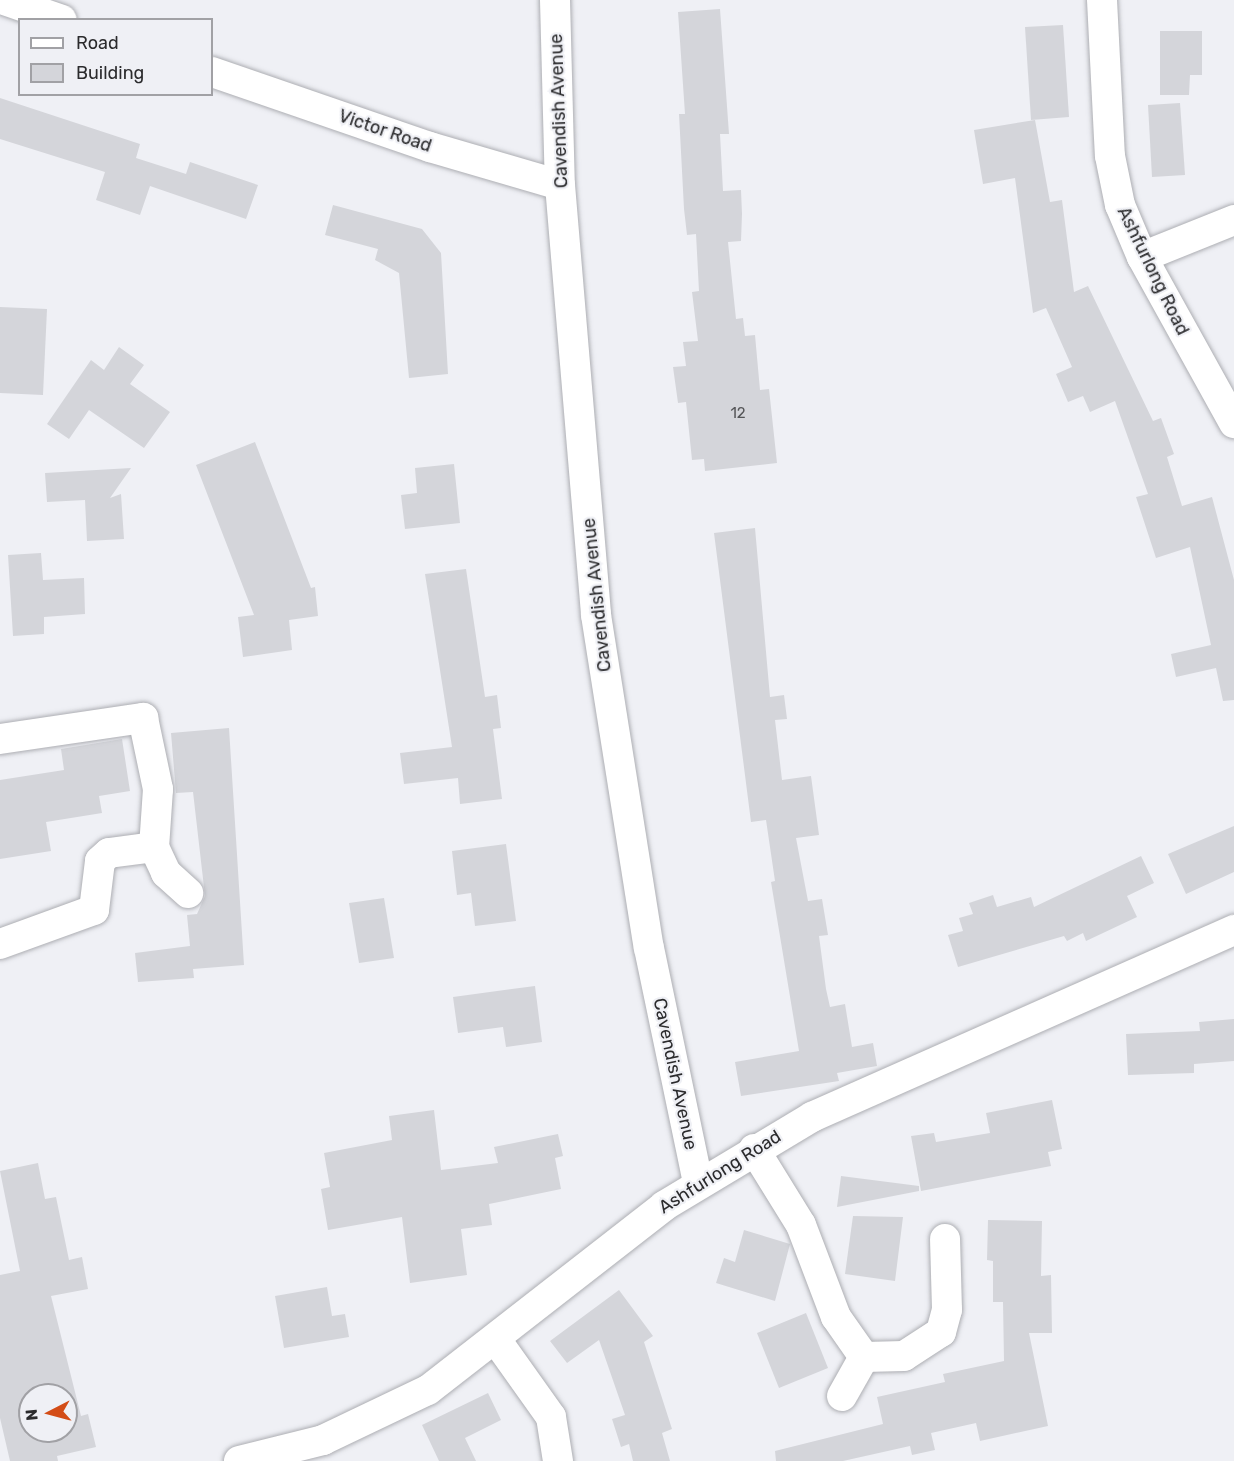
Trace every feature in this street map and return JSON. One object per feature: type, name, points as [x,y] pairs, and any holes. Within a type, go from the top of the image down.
[{"type":"street","points":[[4,0],[56,18]]},
{"type":"street","name":"Cavendish Avenue","points":[[555,0],[561,184],[596,615],[649,948],[698,1183]]},
{"type":"street","name":"Ashfurlong Road","points":[[1102,0],[1113,181],[1142,257],[1234,423]]},
{"type":"street","name":"Victor Road","points":[[213,72],[430,147],[561,184]]},
{"type":"street","points":[[1142,257],[1234,220]]},
{"type":"street","points":[[0,739],[143,718],[158,789],[154,847],[166,873],[188,893]]},
{"type":"street","points":[[0,944],[94,910],[100,861],[109,853],[154,847]]},
{"type":"street","name":"Ashfurlong Road","points":[[239,1461],[323,1440],[393,1409],[452,1374],[497,1341],[582,1265],[698,1183],[812,1118],[1234,930]]},
{"type":"street","points":[[754,1149],[801,1225],[836,1317],[864,1357]]},
{"type":"street","points":[[864,1357],[904,1356],[941,1332],[947,1310],[945,1239]]},
{"type":"street","points":[[497,1341],[551,1418],[558,1461]]},
{"type":"street","points":[[842,1396],[864,1357]]},
{"type":"building","points":[[720,9],[729,134],[720,134],[723,191],[741,190],[741,241],[728,242],[736,319],[743,318],[745,336],[755,335],[760,390],[769,389],[777,463],[705,471],[704,459],[692,460],[686,402],[678,403],[673,367],[686,366],[683,342],[698,341],[692,292],[699,291],[696,234],[687,235],[684,209],[679,114],[685,114],[678,12]]},
{"type":"building","points":[[1063,25],[1069,117],[1031,120],[1025,27]]},
{"type":"building","points":[[1160,31],[1202,31],[1202,75],[1190,75],[1189,95],[1160,95]]},
{"type":"building","points":[[0,98],[140,144],[136,158],[186,174],[190,162],[258,185],[246,219],[150,186],[140,215],[96,200],[105,172],[0,139]]},
{"type":"building","points":[[1180,103],[1185,175],[1152,177],[1148,105]]},
{"type":"building","points":[[1035,120],[1050,202],[1062,200],[1074,292],[1088,286],[1153,421],[1161,418],[1174,454],[1167,457],[1182,506],[1212,497],[1234,580],[1234,700],[1223,701],[1216,668],[1176,677],[1171,654],[1211,645],[1190,547],[1156,558],[1136,497],[1148,494],[1115,401],[1090,412],[1083,396],[1068,402],[1056,374],[1072,367],[1046,308],[1033,313],[1015,178],[983,184],[974,130]]},
{"type":"building","points":[[333,205],[422,229],[441,253],[448,374],[409,378],[399,273],[375,260],[378,249],[325,235]]},
{"type":"building","points":[[0,307],[47,309],[43,395],[0,393]]},
{"type":"building","points":[[119,347],[144,365],[130,384],[170,412],[144,448],[89,410],[69,439],[47,424],[91,360],[104,370]]},
{"type":"building","points":[[255,442],[311,588],[315,587],[318,616],[289,620],[292,650],[243,657],[238,617],[254,615],[196,465]]},
{"type":"building","points":[[454,464],[460,523],[405,529],[401,495],[417,493],[415,468]]},
{"type":"building","points":[[131,468],[110,498],[121,494],[124,539],[87,541],[85,500],[47,502],[45,473]]},
{"type":"building","points":[[755,528],[770,697],[784,695],[787,719],[775,720],[782,780],[811,776],[819,835],[796,838],[808,901],[822,899],[828,935],[819,936],[830,1007],[845,1004],[852,1047],[873,1043],[877,1066],[837,1073],[839,1081],[741,1096],[735,1062],[799,1051],[771,882],[775,881],[766,820],[751,822],[714,533]]},
{"type":"building","points":[[41,553],[43,580],[84,578],[85,614],[44,617],[44,634],[13,636],[8,555]]},
{"type":"building","points":[[466,569],[485,697],[497,695],[501,728],[493,729],[502,799],[460,804],[458,778],[404,784],[400,753],[452,747],[425,574]]},
{"type":"building","points":[[229,728],[244,965],[193,969],[194,978],[138,982],[135,953],[190,946],[187,915],[197,914],[205,896],[193,792],[176,793],[171,733]]},
{"type":"building","points":[[122,739],[130,791],[99,796],[102,813],[46,822],[51,851],[0,859],[0,780],[64,770],[61,749]]},
{"type":"building","points":[[1234,826],[1234,872],[1186,894],[1168,854]]},
{"type":"building","points":[[506,844],[516,921],[475,926],[471,893],[457,895],[452,851]]},
{"type":"building","points":[[1141,856],[1154,883],[1127,896],[1137,917],[1086,941],[1083,933],[1067,941],[1064,936],[958,967],[948,935],[963,931],[959,918],[973,914],[969,903],[993,895],[997,907],[1031,897],[1034,907]]},
{"type":"building","points":[[384,898],[394,958],[359,963],[349,903]]},
{"type":"building","points":[[535,986],[542,1042],[506,1047],[503,1027],[458,1033],[453,997]]},
{"type":"building","points":[[1234,1019],[1234,1061],[1194,1064],[1194,1073],[1128,1075],[1126,1034],[1200,1031],[1199,1022]]},
{"type":"building","points":[[1052,1100],[1062,1149],[1048,1152],[1051,1166],[921,1191],[911,1136],[934,1133],[936,1142],[990,1133],[986,1113]]},
{"type":"building","points":[[434,1110],[441,1170],[498,1163],[494,1147],[558,1134],[563,1156],[555,1158],[561,1189],[489,1204],[492,1225],[461,1229],[467,1275],[410,1283],[402,1217],[328,1230],[321,1189],[330,1187],[324,1153],[392,1140],[389,1116]]},
{"type":"building","points":[[38,1163],[45,1199],[56,1197],[69,1260],[82,1257],[88,1289],[51,1296],[73,1383],[18,1383],[18,1443],[78,1443],[78,1404],[81,1416],[88,1414],[96,1447],[57,1456],[58,1461],[10,1461],[0,1418],[0,1275],[20,1271],[0,1171]]},
{"type":"building","points":[[841,1176],[919,1186],[919,1191],[837,1207]]},
{"type":"building","points":[[853,1216],[903,1217],[895,1281],[845,1274]]},
{"type":"building","points":[[988,1220],[1042,1221],[1041,1276],[1051,1275],[1052,1333],[1029,1333],[1048,1426],[980,1441],[976,1423],[931,1433],[935,1450],[912,1455],[910,1446],[843,1461],[776,1461],[775,1451],[883,1424],[877,1397],[945,1382],[943,1374],[1004,1361],[1003,1302],[993,1302],[993,1261],[987,1260]]},
{"type":"building","points":[[744,1230],[790,1244],[775,1301],[716,1283],[724,1258],[735,1262]]},
{"type":"building","points":[[327,1287],[332,1316],[345,1314],[349,1337],[284,1348],[275,1296]]},
{"type":"building","points":[[619,1290],[653,1336],[644,1342],[672,1429],[662,1433],[670,1461],[633,1461],[629,1444],[621,1447],[612,1419],[625,1415],[599,1340],[567,1363],[550,1341]]},
{"type":"building","points":[[806,1313],[828,1368],[779,1388],[757,1333]]},
{"type":"building","points":[[488,1393],[501,1420],[465,1438],[476,1461],[439,1461],[422,1425]]}]
